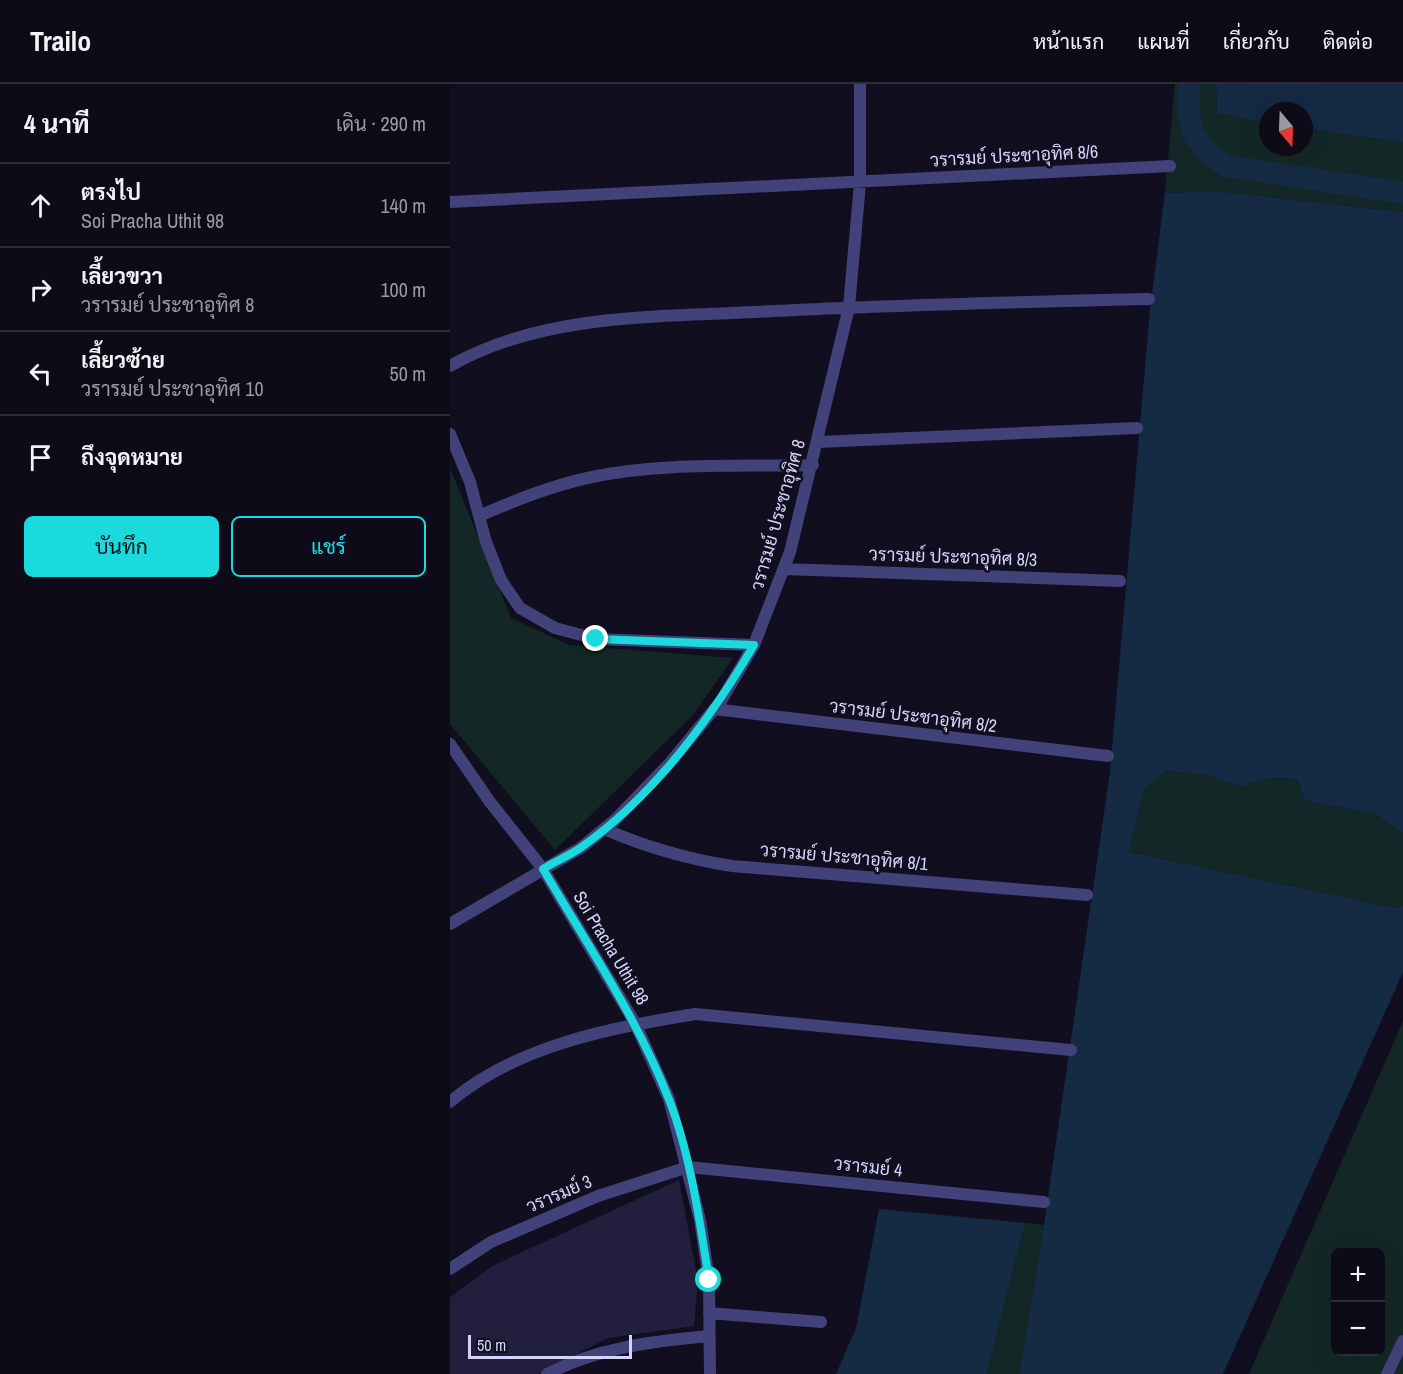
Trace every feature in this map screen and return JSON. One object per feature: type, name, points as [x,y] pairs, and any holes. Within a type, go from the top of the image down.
[{"type":"street","name":"วรารมย์ ประชาอุทิศ 8","points":[[450,924],[582,847],[604,828],[668,765],[714,709],[754,645],[784,569],[813,465],[849,307],[860,183],[860,84]]},
{"type":"street","name":"วรารมย์ ประชาอุทิศ 8/6","points":[[450,202],[1170,166]]},
{"type":"street","points":[[450,366],[512,340],[594,322],[849,307],[1149,299]]},
{"type":"street","points":[[818,442],[1137,428]]},
{"type":"street","points":[[450,434],[470,482],[486,542],[508,590],[520,608],[555,628],[596,639],[754,645]]},
{"type":"street","points":[[479,516],[546,489],[592,477],[680,468],[813,465]]},
{"type":"street","name":"วรารมย์ ประชาอุทิศ 8/3","points":[[784,569],[1120,581]]},
{"type":"street","name":"วรารมย์ ประชาอุทิศ 8/2","points":[[714,709],[1108,756]]},
{"type":"street","name":"Soi Pracha Uthit 98","points":[[450,745],[490,802],[543,869],[635,1023],[669,1099],[688,1167],[709,1280],[710,1374]]},
{"type":"street","name":"วรารมย์ ประชาอุทิศ 8/1","points":[[604,828],[684,858],[732,867],[1088,895]]},
{"type":"street","points":[[450,1102],[465,1090],[509,1065],[574,1040],[635,1023],[695,1014],[1071,1050]]},
{"type":"street","name":"วรารมย์ 4","points":[[688,1167],[1044,1202]]},
{"type":"street","name":"วรารมย์ 3","points":[[450,1269],[491,1242],[598,1196],[688,1167]]},
{"type":"street","points":[[710,1313],[821,1322]]},
{"type":"street","points":[[547,1374],[591,1356],[624,1347],[656,1340],[709,1336]]},
{"type":"street","points":[[1388,1374],[1403,1341]]},
{"type":"green space","points":[[1175,84],[1216,84],[1217,113],[1259,123],[1259,156],[1313,156],[1313,130],[1403,142],[1403,212],[1216,191],[1165,193]]},
{"type":"green space","points":[[450,468],[511,618],[569,645],[733,658],[692,716],[555,850],[450,724]]},
{"type":"green space","points":[[1165,771],[1205,775],[1241,787],[1268,778],[1297,779],[1305,801],[1376,814],[1403,834],[1403,905],[1396,908],[1129,852],[1144,790]]},
{"type":"green space","points":[[1403,1021],[1403,1374],[1249,1374]]},
{"type":"green space","points":[[1025,1223],[1044,1225],[1019,1374],[987,1374]]},
{"type":"water","points":[[1216,84],[1403,84],[1403,142],[1313,130],[1313,102],[1259,102],[1259,123],[1217,113]]},
{"type":"water","points":[[1216,191],[1403,212],[1403,834],[1376,814],[1305,801],[1297,779],[1268,778],[1241,787],[1205,775],[1166,771],[1144,790],[1129,852],[1396,908],[1403,905],[1403,972],[1223,1374],[1019,1374],[1044,1225],[1110,772],[1150,310],[1165,193]]},
{"type":"water","points":[[879,1209],[1025,1223],[987,1374],[836,1374],[856,1328]]},
{"type":"building","points":[[679,1180],[698,1281],[694,1326],[608,1338],[538,1374],[450,1374],[450,1297],[494,1265]]},
{"type":"waterway","points":[[1189,84],[1189,111],[1193,132],[1205,149],[1226,166],[1403,193]]},
{"type":"route","points":[[596,639],[754,645],[721,701],[668,765],[616,819],[582,847],[543,869],[635,1023],[669,1099],[700,1220],[709,1280]]}]
